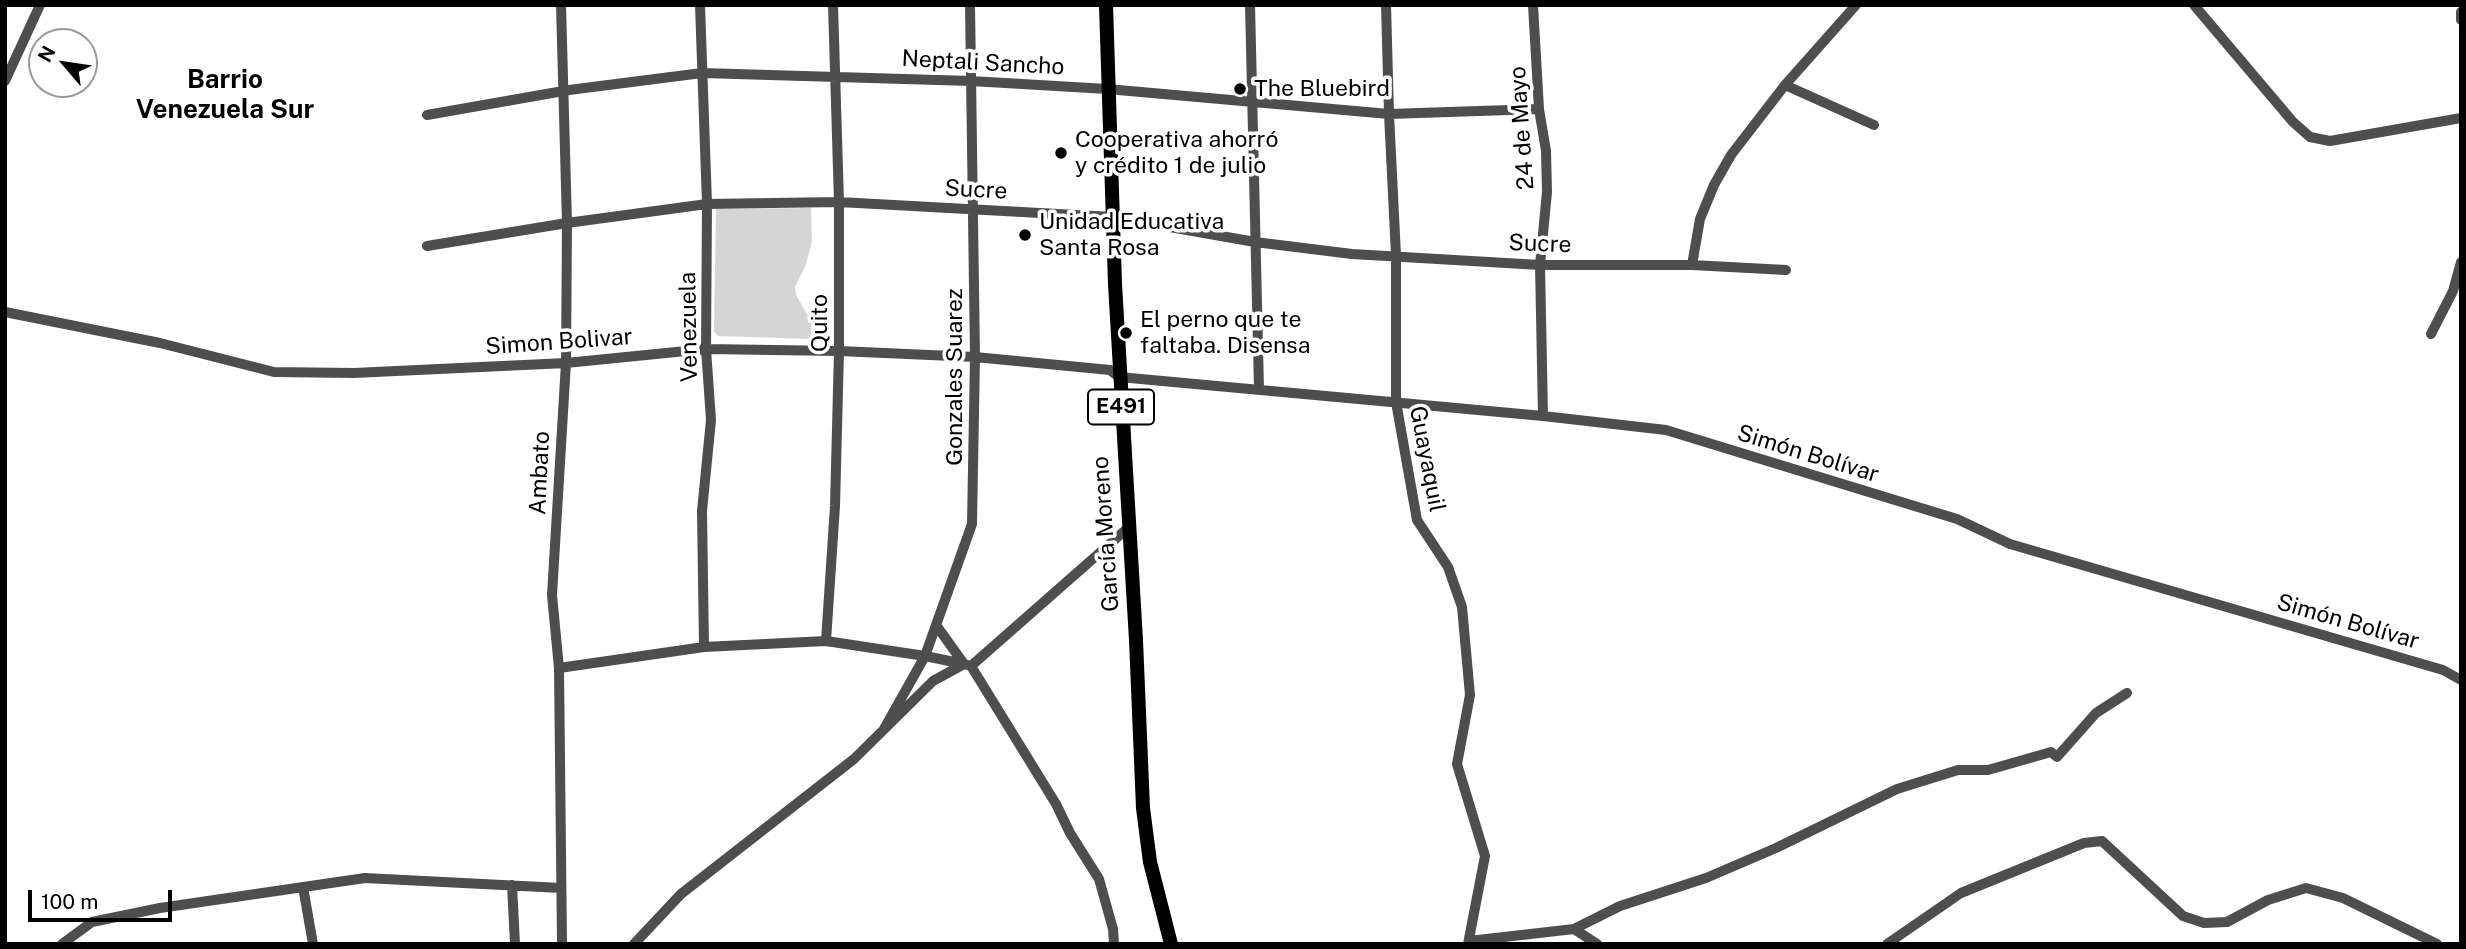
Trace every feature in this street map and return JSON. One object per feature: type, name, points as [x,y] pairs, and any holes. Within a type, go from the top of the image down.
[{"type":"highway","name":"García Moreno","points":[[1106,5],[1119,377],[1143,808],[1150,862],[1171,944]]},
{"type":"street","points":[[5,81],[40,5]]},
{"type":"street","name":"Ambato","points":[[561,5],[567,223],[566,363],[552,595],[559,668],[562,944]]},
{"type":"street","name":"Venezuela","points":[[700,5],[707,205],[706,349],[711,420],[702,511],[704,647]]},
{"type":"street","name":"Quito","points":[[826,641],[835,506],[839,351],[839,202],[833,5]]},
{"type":"street","name":"Gonzales Suarez","points":[[884,729],[925,656],[972,524],[975,358],[970,5]]},
{"type":"street","points":[[1250,5],[1259,389]]},
{"type":"street","name":"Guayaquil","points":[[1386,5],[1396,255],[1396,402],[1417,520],[1448,567],[1462,607],[1470,695],[1457,764],[1485,856],[1469,942]]},
{"type":"street","name":"24 de Mayo","points":[[1533,5],[1547,192],[1540,265],[1543,416]]},
{"type":"street","points":[[1692,265],[1700,219],[1714,185],[1754,123],[1856,5]]},
{"type":"street","points":[[2194,5],[2293,122],[2310,137],[2330,141],[2461,118]]},
{"type":"street","points":[[2461,12],[2461,20]]},
{"type":"street","name":"Neptali Sancho","points":[[427,115],[564,91],[702,73],[834,75],[1107,89],[1389,114],[1539,109]]},
{"type":"street","points":[[1785,85],[1874,125]]},
{"type":"street","name":"Sucre","points":[[427,246],[567,223],[707,205],[839,202],[1113,217],[1255,243],[1352,254],[1540,265],[1692,265],[1786,270]]},
{"type":"street","points":[[2431,334],[2454,290],[2461,262]]},
{"type":"street","name":"Simon Bolivar","points":[[5,312],[160,343],[274,372],[354,373],[566,363],[706,349],[839,351],[975,358],[1110,370],[1119,377]]},
{"type":"street","name":"Simón Bolívar","points":[[1119,377],[1666,430],[1957,520],[2010,544],[2444,670],[2461,680]]},
{"type":"street","points":[[634,944],[681,894],[853,759],[933,681],[968,665],[1129,527]]},
{"type":"street","points":[[936,625],[968,665],[1056,804],[1070,833],[1099,879],[1113,929],[1114,944]]},
{"type":"street","points":[[559,668],[704,647],[826,641],[968,665]]},
{"type":"street","points":[[1469,942],[1574,929],[1620,906],[1706,878],[1776,848],[1897,789],[1958,770],[1988,770],[2051,752],[2057,757],[2096,713],[2127,692]]},
{"type":"street","points":[[1887,944],[1961,893],[2084,843],[2102,841],[2183,916],[2204,923],[2227,922],[2268,900],[2306,888],[2343,898],[2437,944]]},
{"type":"street","points":[[62,944],[92,922],[160,908],[365,878],[561,888]]},
{"type":"street","points":[[512,885],[515,944]]},
{"type":"street","points":[[303,887],[313,944]]},
{"type":"street","points":[[1574,929],[1597,944]]},
{"type":"shaded area","points":[[811,208],[812,242],[805,267],[795,287],[796,295],[811,321],[812,339],[718,336],[714,332],[716,209]]},
{"type":"place","name":"The Bluebird","points":[[1240,89]]},
{"type":"place","name":"Cooperativa ahorró y crédito 1 de julio","points":[[1061,153]]},
{"type":"place","name":"Unidad Educativa Santa Rosa","points":[[1025,235]]},
{"type":"place","name":"El perno que te faltaba. Disensa","points":[[1126,333]]},
{"type":"district","name":"Barrio Venezuela Sur","points":[[225,95]]}]
